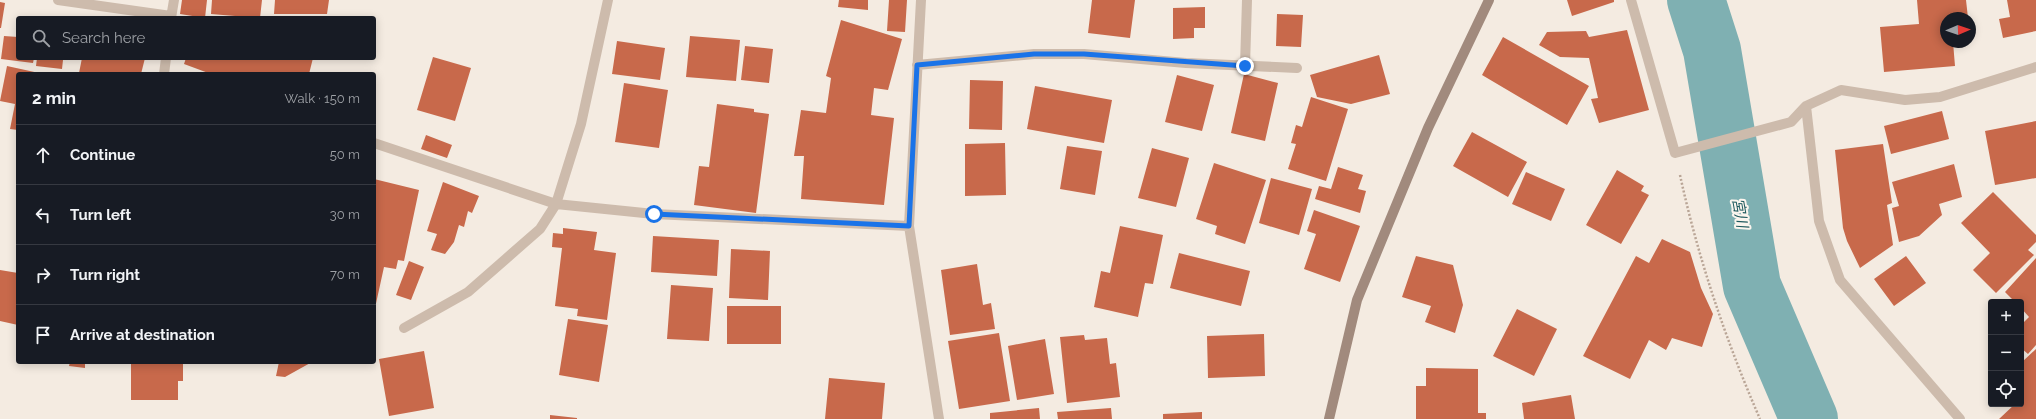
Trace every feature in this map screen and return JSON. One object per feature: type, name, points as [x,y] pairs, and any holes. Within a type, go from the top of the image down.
[{"type":"street","points":[[58,0],[164,16]]},
{"type":"street","points":[[171,16],[174,0]]},
{"type":"street","points":[[404,328],[468,292],[540,229],[556,204],[581,124],[608,0]]},
{"type":"street","points":[[921,0],[909,226],[939,419]]},
{"type":"street","points":[[1245,66],[1247,0]]},
{"type":"street","points":[[1329,419],[1357,300],[1428,128],[1489,0]]},
{"type":"street","points":[[1631,0],[1675,153],[1791,122],[1806,106],[1841,90],[1905,100],[1940,97],[2036,67]]},
{"type":"street","points":[[917,65],[1034,54],[1084,54],[1245,66],[1297,68]]},
{"type":"street","points":[[164,72],[166,60]]},
{"type":"street","points":[[1806,106],[1819,221],[1840,280],[1960,419]]},
{"type":"street","points":[[376,144],[556,204],[654,214],[909,226]]},
{"type":"path","points":[[1675,153],[1691,225],[1740,373],[1760,419]]},
{"type":"building","points":[[182,0],[207,0],[205,16],[180,14]]},
{"type":"building","points":[[212,0],[262,0],[260,16],[211,14]]},
{"type":"building","points":[[275,0],[329,0],[327,14],[274,14]]},
{"type":"building","points":[[839,0],[868,0],[868,10],[838,7]]},
{"type":"building","points":[[889,0],[907,0],[905,32],[887,31]]},
{"type":"building","points":[[1092,0],[1135,0],[1130,38],[1088,33]]},
{"type":"building","points":[[1567,0],[1614,0],[1614,2],[1572,16]]},
{"type":"building","points":[[1917,0],[1966,0],[1967,12],[1940,12],[1940,48],[1954,48],[1955,66],[1884,72],[1880,27],[1919,24]]},
{"type":"building","points":[[2007,0],[2036,0],[2036,31],[2003,38],[1999,19],[2010,17]]},
{"type":"building","points":[[0,2],[5,3],[1,28],[0,28]]},
{"type":"building","points":[[1205,7],[1205,28],[1194,28],[1194,38],[1173,39],[1173,8]]},
{"type":"building","points":[[1277,14],[1303,15],[1301,47],[1276,46]]},
{"type":"building","points":[[841,20],[902,39],[888,90],[874,88],[871,115],[894,118],[884,205],[801,199],[804,156],[794,156],[801,110],[826,113],[831,78],[826,76]]},
{"type":"building","points":[[1627,30],[1649,110],[1599,123],[1591,99],[1598,98],[1589,58],[1560,57],[1539,45],[1547,32],[1586,31],[1589,37]]},
{"type":"building","points":[[4,36],[16,37],[16,60],[34,60],[33,63],[1,59]]},
{"type":"building","points":[[690,36],[740,40],[736,81],[686,77]]},
{"type":"building","points":[[1503,37],[1589,86],[1567,125],[1482,75]]},
{"type":"building","points":[[617,41],[665,48],[660,80],[612,74]]},
{"type":"building","points":[[745,46],[773,49],[769,83],[741,80]]},
{"type":"building","points":[[1379,55],[1390,94],[1351,104],[1317,97],[1310,75]]},
{"type":"building","points":[[433,57],[471,68],[455,121],[417,110]]},
{"type":"building","points":[[37,60],[63,60],[62,69],[36,66]]},
{"type":"building","points":[[82,60],[144,60],[142,72],[79,72]]},
{"type":"building","points":[[185,60],[312,60],[310,72],[206,72],[184,64]]},
{"type":"building","points":[[7,66],[34,72],[16,72],[16,130],[10,129],[15,104],[0,101]]},
{"type":"building","points":[[1244,74],[1278,83],[1265,141],[1231,133]]},
{"type":"building","points":[[1177,75],[1214,85],[1202,131],[1165,122]]},
{"type":"building","points":[[970,80],[1003,81],[1002,130],[969,129]]},
{"type":"building","points":[[624,83],[668,90],[659,148],[615,142]]},
{"type":"building","points":[[1035,86],[1112,100],[1104,143],[1027,129]]},
{"type":"building","points":[[1311,97],[1348,109],[1326,181],[1288,169],[1296,144],[1291,143],[1296,125],[1302,127]]},
{"type":"building","points":[[717,104],[754,109],[754,112],[769,114],[756,213],[694,205],[699,166],[709,167]]},
{"type":"building","points":[[1942,111],[1949,139],[1891,154],[1884,126]]},
{"type":"building","points":[[2036,121],[2036,178],[1995,185],[1985,131]]},
{"type":"building","points":[[1472,132],[1527,162],[1508,197],[1453,166]]},
{"type":"building","points":[[426,135],[452,145],[447,158],[421,149]]},
{"type":"building","points":[[1005,143],[1006,195],[965,196],[965,144]]},
{"type":"building","points":[[1883,144],[1892,203],[1887,205],[1893,245],[1860,268],[1847,241],[1843,228],[1835,150]]},
{"type":"building","points":[[1067,146],[1102,151],[1095,195],[1060,189]]},
{"type":"building","points":[[1152,148],[1189,158],[1176,207],[1138,198]]},
{"type":"building","points":[[1214,163],[1266,180],[1245,244],[1215,234],[1217,226],[1196,219]]},
{"type":"building","points":[[1954,164],[1962,197],[1939,204],[1942,215],[1919,236],[1899,242],[1892,208],[1899,206],[1892,182]]},
{"type":"building","points":[[1338,167],[1363,175],[1358,189],[1366,191],[1360,213],[1315,199],[1319,186],[1331,189]]},
{"type":"building","points":[[1617,170],[1644,186],[1641,191],[1649,195],[1621,244],[1586,225]]},
{"type":"building","points":[[1526,172],[1565,189],[1551,221],[1512,204]]},
{"type":"building","points":[[1271,178],[1312,189],[1299,235],[1259,223]]},
{"type":"building","points":[[376,179],[419,190],[404,261],[398,260],[396,269],[384,267],[376,303]]},
{"type":"building","points":[[443,182],[479,196],[472,213],[468,211],[464,227],[459,225],[454,242],[445,254],[431,250],[437,234],[427,231]]},
{"type":"building","points":[[1993,192],[2036,235],[2036,242],[2028,250],[2034,255],[1996,293],[1973,270],[1990,253],[1961,223]]},
{"type":"building","points":[[1314,210],[1360,226],[1340,282],[1304,269],[1316,234],[1307,231]]},
{"type":"building","points":[[1120,226],[1163,235],[1153,284],[1145,283],[1138,317],[1094,307],[1101,271],[1110,273]]},
{"type":"building","points":[[563,228],[597,232],[594,250],[616,253],[607,320],[577,316],[578,309],[555,306],[562,248],[552,247],[553,233],[563,234]]},
{"type":"building","points":[[653,236],[719,240],[717,276],[651,272]]},
{"type":"building","points":[[1662,239],[1690,252],[1701,288],[1713,314],[1702,347],[1672,338],[1666,350],[1649,340],[1630,379],[1583,356],[1636,256],[1649,263]]},
{"type":"building","points":[[731,249],[770,251],[768,300],[729,298]]},
{"type":"building","points":[[1179,253],[1250,271],[1241,306],[1170,288]]},
{"type":"building","points":[[1416,256],[1453,265],[1463,305],[1455,333],[1425,322],[1431,306],[1402,297]]},
{"type":"building","points":[[1906,256],[1926,283],[1894,306],[1874,279]]},
{"type":"building","points":[[2036,258],[2036,345],[2028,354],[2024,351],[2024,322],[2029,317],[2024,311],[2024,299],[2012,299],[2005,292]]},
{"type":"building","points":[[409,261],[424,267],[411,300],[396,295]]},
{"type":"building","points":[[977,264],[983,305],[991,303],[995,329],[950,335],[941,270]]},
{"type":"building","points":[[0,270],[16,273],[16,325],[0,321]]},
{"type":"building","points":[[671,285],[713,288],[709,341],[667,339]]},
{"type":"building","points":[[727,306],[781,306],[781,344],[727,344]]},
{"type":"building","points":[[1517,309],[1557,329],[1534,376],[1493,356]]},
{"type":"building","points":[[568,319],[608,325],[599,382],[559,375]]},
{"type":"building","points":[[999,333],[1010,401],[959,409],[948,341]]},
{"type":"building","points":[[1264,334],[1265,376],[1208,378],[1207,336]]},
{"type":"building","points":[[1084,335],[1085,340],[1107,338],[1110,364],[1116,363],[1120,397],[1067,403],[1060,337]]},
{"type":"building","points":[[1045,339],[1054,394],[1017,400],[1008,346]]},
{"type":"building","points":[[2036,349],[2036,419],[1999,419],[2012,407],[2024,407],[2024,360]]},
{"type":"building","points":[[424,351],[434,408],[389,416],[379,359]]},
{"type":"building","points":[[70,364],[85,364],[85,368],[69,366]]},
{"type":"building","points":[[131,364],[183,364],[183,381],[178,381],[178,400],[131,400]]},
{"type":"building","points":[[279,364],[308,364],[285,377],[276,376]]},
{"type":"building","points":[[1426,368],[1478,369],[1478,413],[1486,413],[1486,419],[1416,419],[1416,386],[1426,386]]},
{"type":"building","points":[[829,378],[885,383],[882,419],[825,419]]},
{"type":"building","points":[[1571,395],[1575,419],[1524,419],[1522,403]]},
{"type":"building","points":[[1039,408],[1040,419],[990,419],[990,413]]},
{"type":"building","points":[[1111,408],[1112,419],[1058,419],[1057,412]]},
{"type":"building","points":[[1202,412],[1202,419],[1163,419],[1163,414]]},
{"type":"building","points":[[550,415],[577,418],[577,419],[550,419]]},
{"type":"waterway","name":"宮川","points":[[1696,0],[1712,50],[1752,286],[1809,419]]},
{"type":"route","points":[[654,214],[909,226],[917,65],[1034,54],[1084,54],[1186,63],[1245,66]]}]
